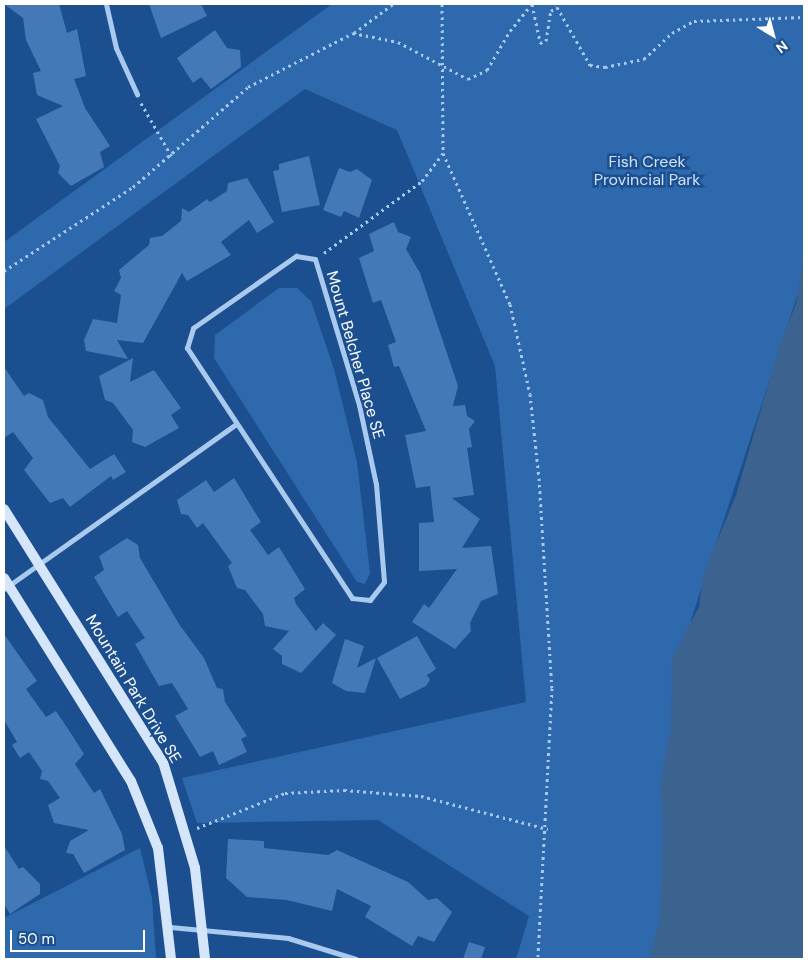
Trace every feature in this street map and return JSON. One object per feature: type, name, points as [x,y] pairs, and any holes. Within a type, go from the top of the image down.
[{"type":"street","points":[[106,4],[116,48],[137,94]]},
{"type":"street","name":"Mount Belcher Place SE","points":[[296,256],[315,259],[359,405],[376,484],[384,582],[370,600],[352,598],[187,348],[193,328],[296,256]]},
{"type":"street","points":[[171,959],[170,927],[158,848],[131,782],[5,584],[39,563],[236,424]]},
{"type":"street","name":"Mountain Park Drive SE","points":[[4,509],[163,762],[187,832],[205,928],[205,959]]},
{"type":"street","points":[[170,927],[205,928],[288,938],[356,959]]},
{"type":"path","points":[[4,271],[172,157],[248,87],[353,33],[393,4]]},
{"type":"path","points":[[442,4],[440,66],[443,153],[510,304],[530,394],[552,688],[548,829],[538,959]]},
{"type":"path","points":[[353,33],[398,42],[440,66],[468,79],[479,77],[532,4],[540,44],[546,42],[551,11],[557,7],[590,65],[605,66],[644,59],[672,33],[694,21],[804,17]]},
{"type":"path","points":[[137,94],[172,157]]},
{"type":"path","points":[[315,259],[422,181],[443,153]]},
{"type":"path","points":[[187,832],[285,793],[344,790],[421,796],[548,829]]},
{"type":"green space","name":"Fish Creek Provincial Park","points":[[332,4],[804,4],[804,275],[692,617],[677,697],[660,932],[651,959],[516,959],[529,916],[378,820],[197,823],[182,778],[526,702],[495,366],[397,130],[305,89],[4,309],[4,242]]},
{"type":"green space","points":[[279,288],[297,288],[311,301],[334,369],[357,462],[370,573],[365,584],[357,582],[214,358],[215,335]]},
{"type":"green space","points":[[140,848],[152,898],[156,959],[4,959],[4,918]]},
{"type":"shaded area","points":[[804,256],[804,959],[649,959],[660,920],[663,823],[660,785],[671,727],[672,658],[699,607],[703,576],[736,495],[780,344],[796,304]]},
{"type":"building","points":[[4,4],[59,4],[67,33],[77,29],[86,76],[74,79],[85,108],[110,146],[100,152],[104,167],[71,186],[58,173],[60,166],[36,119],[63,106],[37,95],[33,73],[41,71],[26,40],[23,18]]},
{"type":"building","points":[[149,4],[201,4],[207,16],[161,38]]},
{"type":"building","points":[[215,30],[227,48],[240,50],[241,67],[211,89],[201,77],[193,83],[177,58]]},
{"type":"building","points":[[309,156],[320,205],[282,212],[273,171],[279,170],[279,164]]},
{"type":"building","points":[[339,168],[350,172],[357,169],[372,180],[359,218],[344,211],[341,217],[323,210]]},
{"type":"building","points":[[247,178],[274,222],[257,233],[249,220],[221,242],[231,255],[187,281],[182,273],[143,343],[117,340],[128,359],[86,351],[84,340],[93,319],[117,323],[121,295],[114,291],[121,278],[119,270],[149,245],[150,238],[162,236],[181,221],[182,208],[189,212],[207,199],[210,202],[227,191],[228,183]]},
{"type":"building","points":[[394,222],[398,232],[411,237],[406,249],[420,273],[458,386],[453,406],[465,405],[467,416],[475,421],[469,429],[472,447],[467,448],[474,495],[452,498],[480,519],[462,548],[491,546],[498,594],[481,601],[470,623],[471,631],[455,649],[412,622],[424,604],[429,608],[457,569],[419,571],[419,523],[434,522],[430,486],[416,488],[405,435],[426,431],[399,366],[394,367],[388,345],[396,342],[381,300],[373,303],[359,258],[374,251],[369,234]]},
{"type":"building","points":[[133,358],[130,382],[154,370],[181,408],[171,415],[179,428],[145,447],[132,442],[133,430],[113,403],[105,400],[99,376]]},
{"type":"building","points":[[4,367],[24,396],[29,393],[43,400],[48,417],[90,469],[114,454],[126,472],[113,480],[111,476],[70,507],[63,498],[50,503],[24,470],[33,458],[13,432],[4,438]]},
{"type":"building","points":[[234,478],[261,522],[250,530],[268,555],[279,547],[305,589],[294,598],[296,604],[316,631],[323,623],[336,635],[301,673],[282,664],[282,656],[273,649],[289,631],[265,626],[263,614],[245,590],[237,588],[228,566],[232,563],[203,523],[197,528],[188,515],[181,514],[177,500],[206,480],[214,492]]},
{"type":"building","points":[[127,538],[138,545],[140,558],[179,624],[204,658],[217,688],[223,689],[225,702],[247,736],[241,739],[247,752],[219,765],[213,751],[200,757],[175,716],[188,709],[172,683],[159,686],[135,644],[145,638],[127,611],[118,617],[94,577],[104,570],[99,556]]},
{"type":"building","points":[[4,634],[37,681],[26,689],[46,717],[56,711],[72,735],[84,754],[75,764],[94,793],[100,789],[122,834],[125,850],[84,873],[73,854],[66,853],[70,841],[89,830],[54,823],[48,805],[60,798],[48,781],[40,779],[42,771],[29,752],[20,758],[12,745],[17,742],[4,720]]},
{"type":"building","points":[[417,636],[436,669],[427,675],[430,680],[426,686],[400,699],[377,658]]},
{"type":"building","points":[[345,639],[364,646],[357,668],[376,658],[365,693],[346,691],[332,683]]},
{"type":"building","points":[[228,839],[264,841],[264,848],[328,855],[337,850],[408,882],[428,900],[437,898],[452,912],[434,942],[418,936],[412,946],[365,917],[371,906],[337,889],[332,911],[287,900],[247,897],[226,878]]},
{"type":"building","points":[[4,846],[19,869],[23,867],[40,884],[40,894],[10,914],[4,904]]},
{"type":"building","points":[[469,942],[485,947],[481,959],[463,959]]}]
